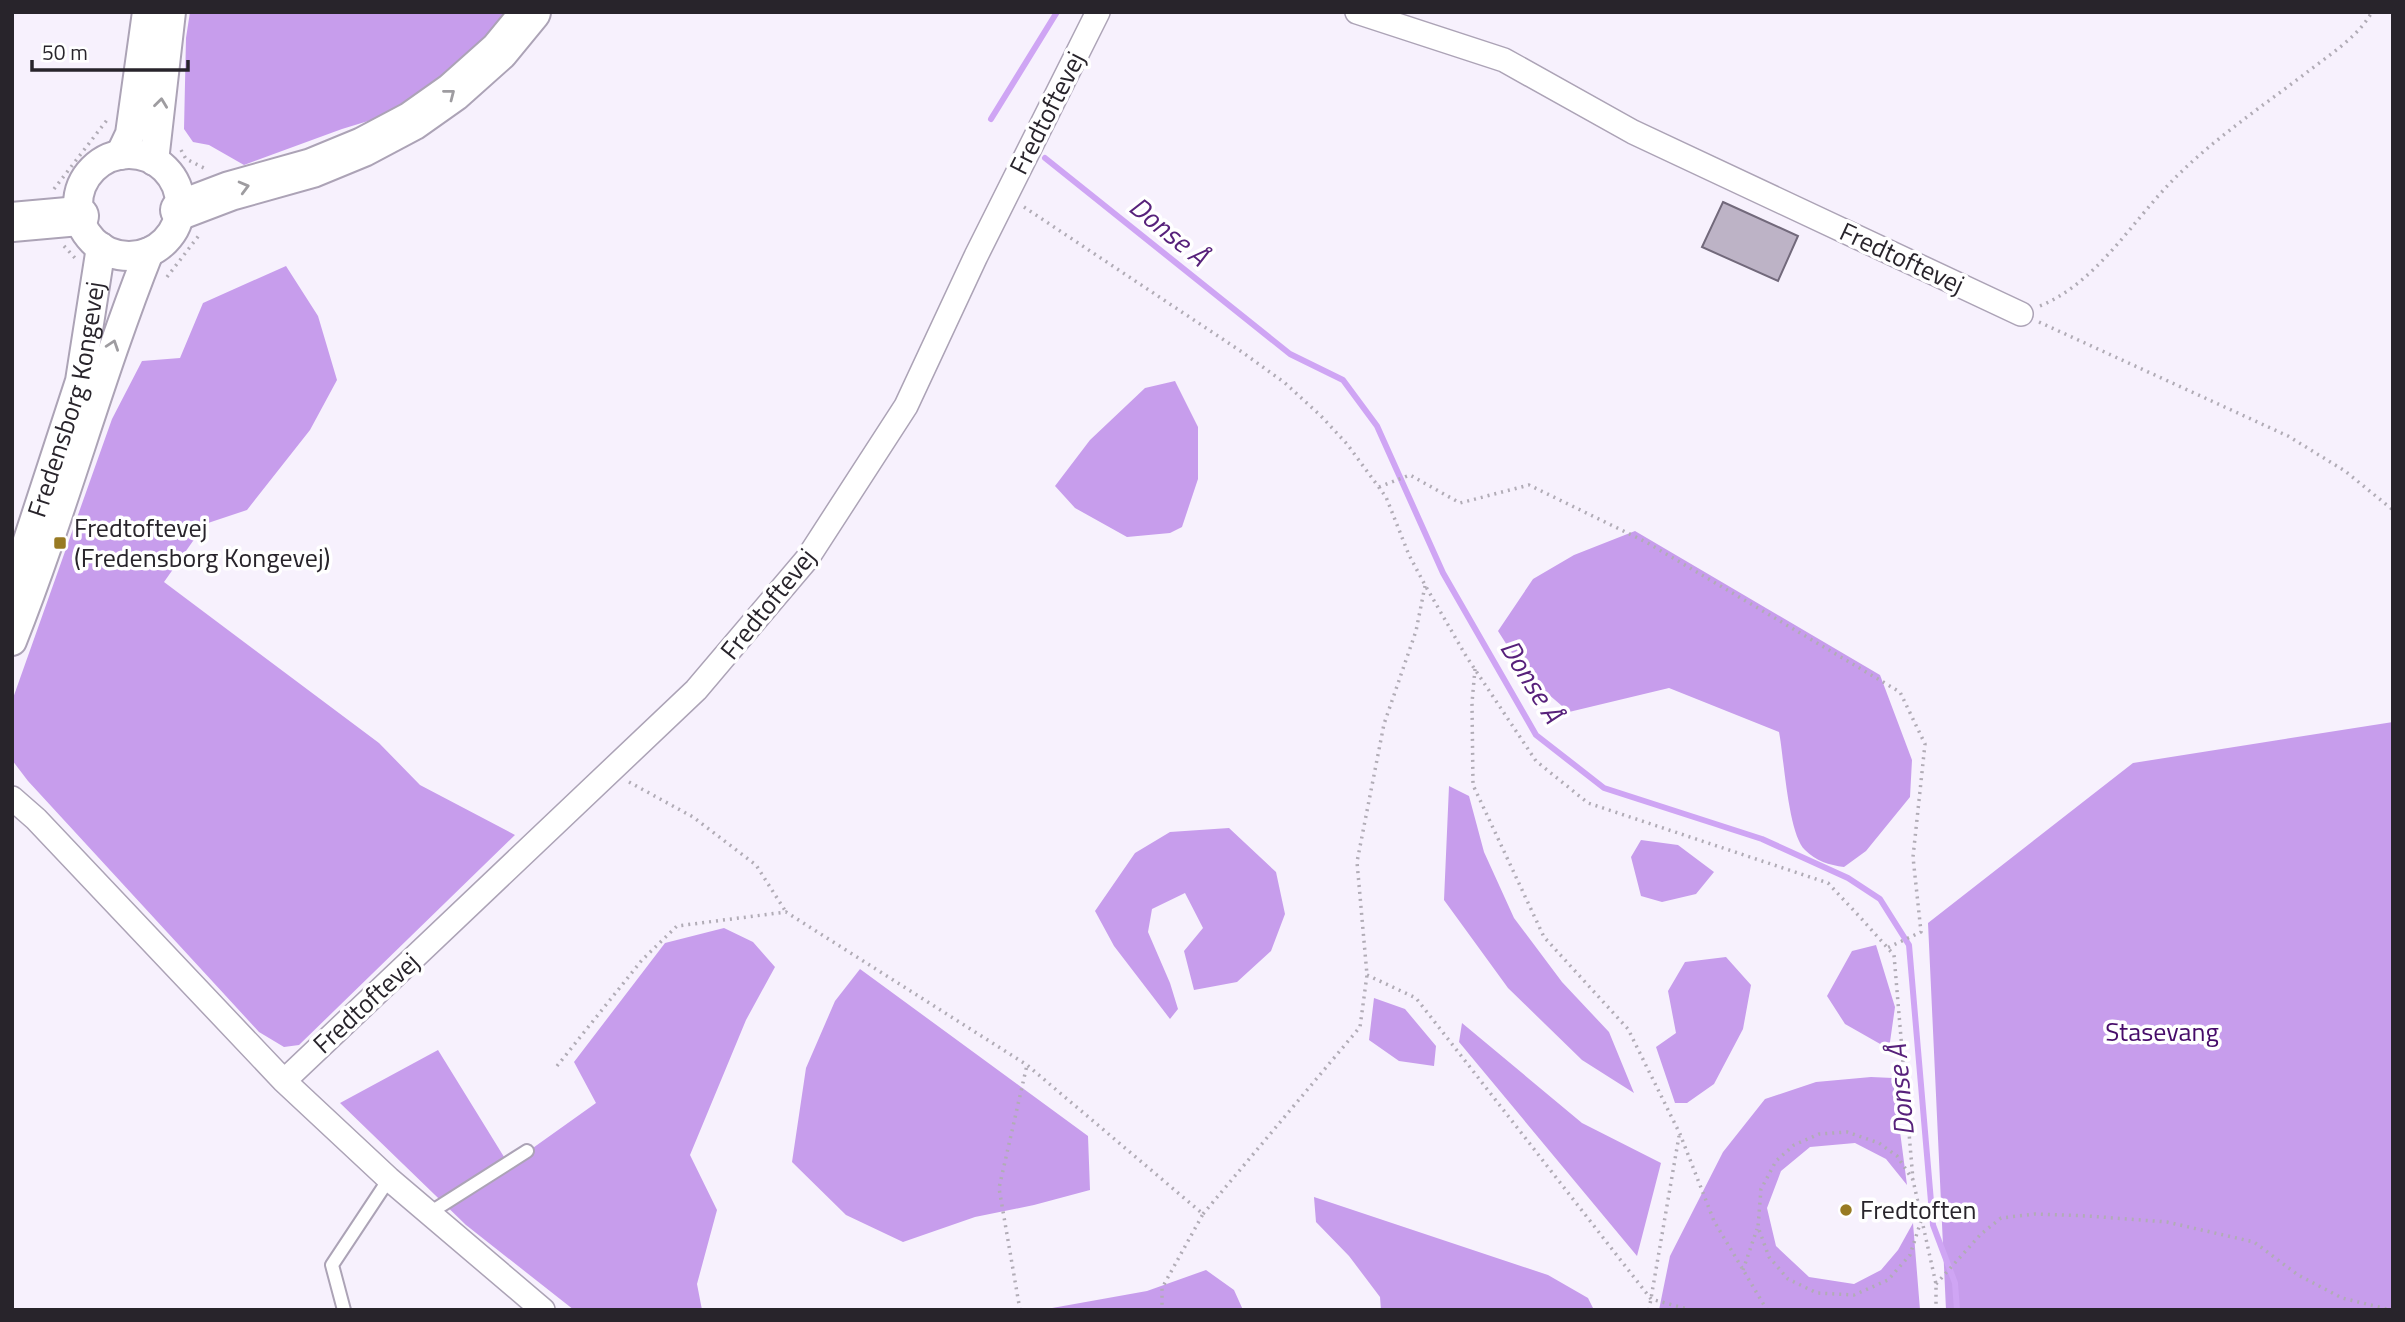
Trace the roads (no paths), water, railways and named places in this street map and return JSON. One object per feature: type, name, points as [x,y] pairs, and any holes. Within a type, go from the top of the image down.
[{"type":"highway","points":[[180,210],[230,191],[312,169],[363,147],[412,121],[453,92],[499,51],[531,12]]},
{"type":"highway","points":[[12,222],[79,216]]},
{"type":"street","points":[[147,12],[156,44],[154,161]]},
{"type":"street","points":[[120,155],[130,134],[156,44],[171,12]]},
{"type":"street","name":"Fredtoftevej","points":[[284,1081],[696,690],[807,559],[906,406],[1006,195],[1098,12]]},
{"type":"street","name":"Fredtoftevej","points":[[1357,12],[1504,61],[1633,132],[2021,314]]},
{"type":"street","points":[[120,155],[138,155],[154,161],[166,170],[175,182],[180,210],[171,236],[149,252],[133,256],[116,255],[101,247],[84,228],[79,216],[81,191],[92,170],[105,160],[120,155]]},
{"type":"street","name":"Fredensborg Kongevej","points":[[12,589],[80,381],[101,247]]},
{"type":"street","name":"Fredensborg Kongevej","points":[[12,641],[46,554],[117,334],[149,252]]},
{"type":"street","points":[[12,798],[36,819],[284,1081],[389,1179],[543,1310]]},
{"type":"lane","points":[[431,1212],[527,1151]]},
{"type":"lane","points":[[344,1310],[332,1265],[389,1179]]},
{"type":"waterway","name":"Donse Å","points":[[991,119],[1057,12]]},
{"type":"waterway","name":"Donse Å","points":[[1045,158],[1290,354],[1343,380],[1377,426],[1443,573],[1536,735],[1604,788],[1762,839],[1848,878],[1880,899],[1909,945],[1933,1225],[1955,1283],[1957,1310]]},
{"type":"place","name":"Fredtoftevej (Fredensborg Kongevej)","points":[[60,543]]},
{"type":"place","name":"Fredtoften","points":[[1846,1210]]},
{"type":"park label","name":"Stasevang","points":[[2162,1032]]}]
